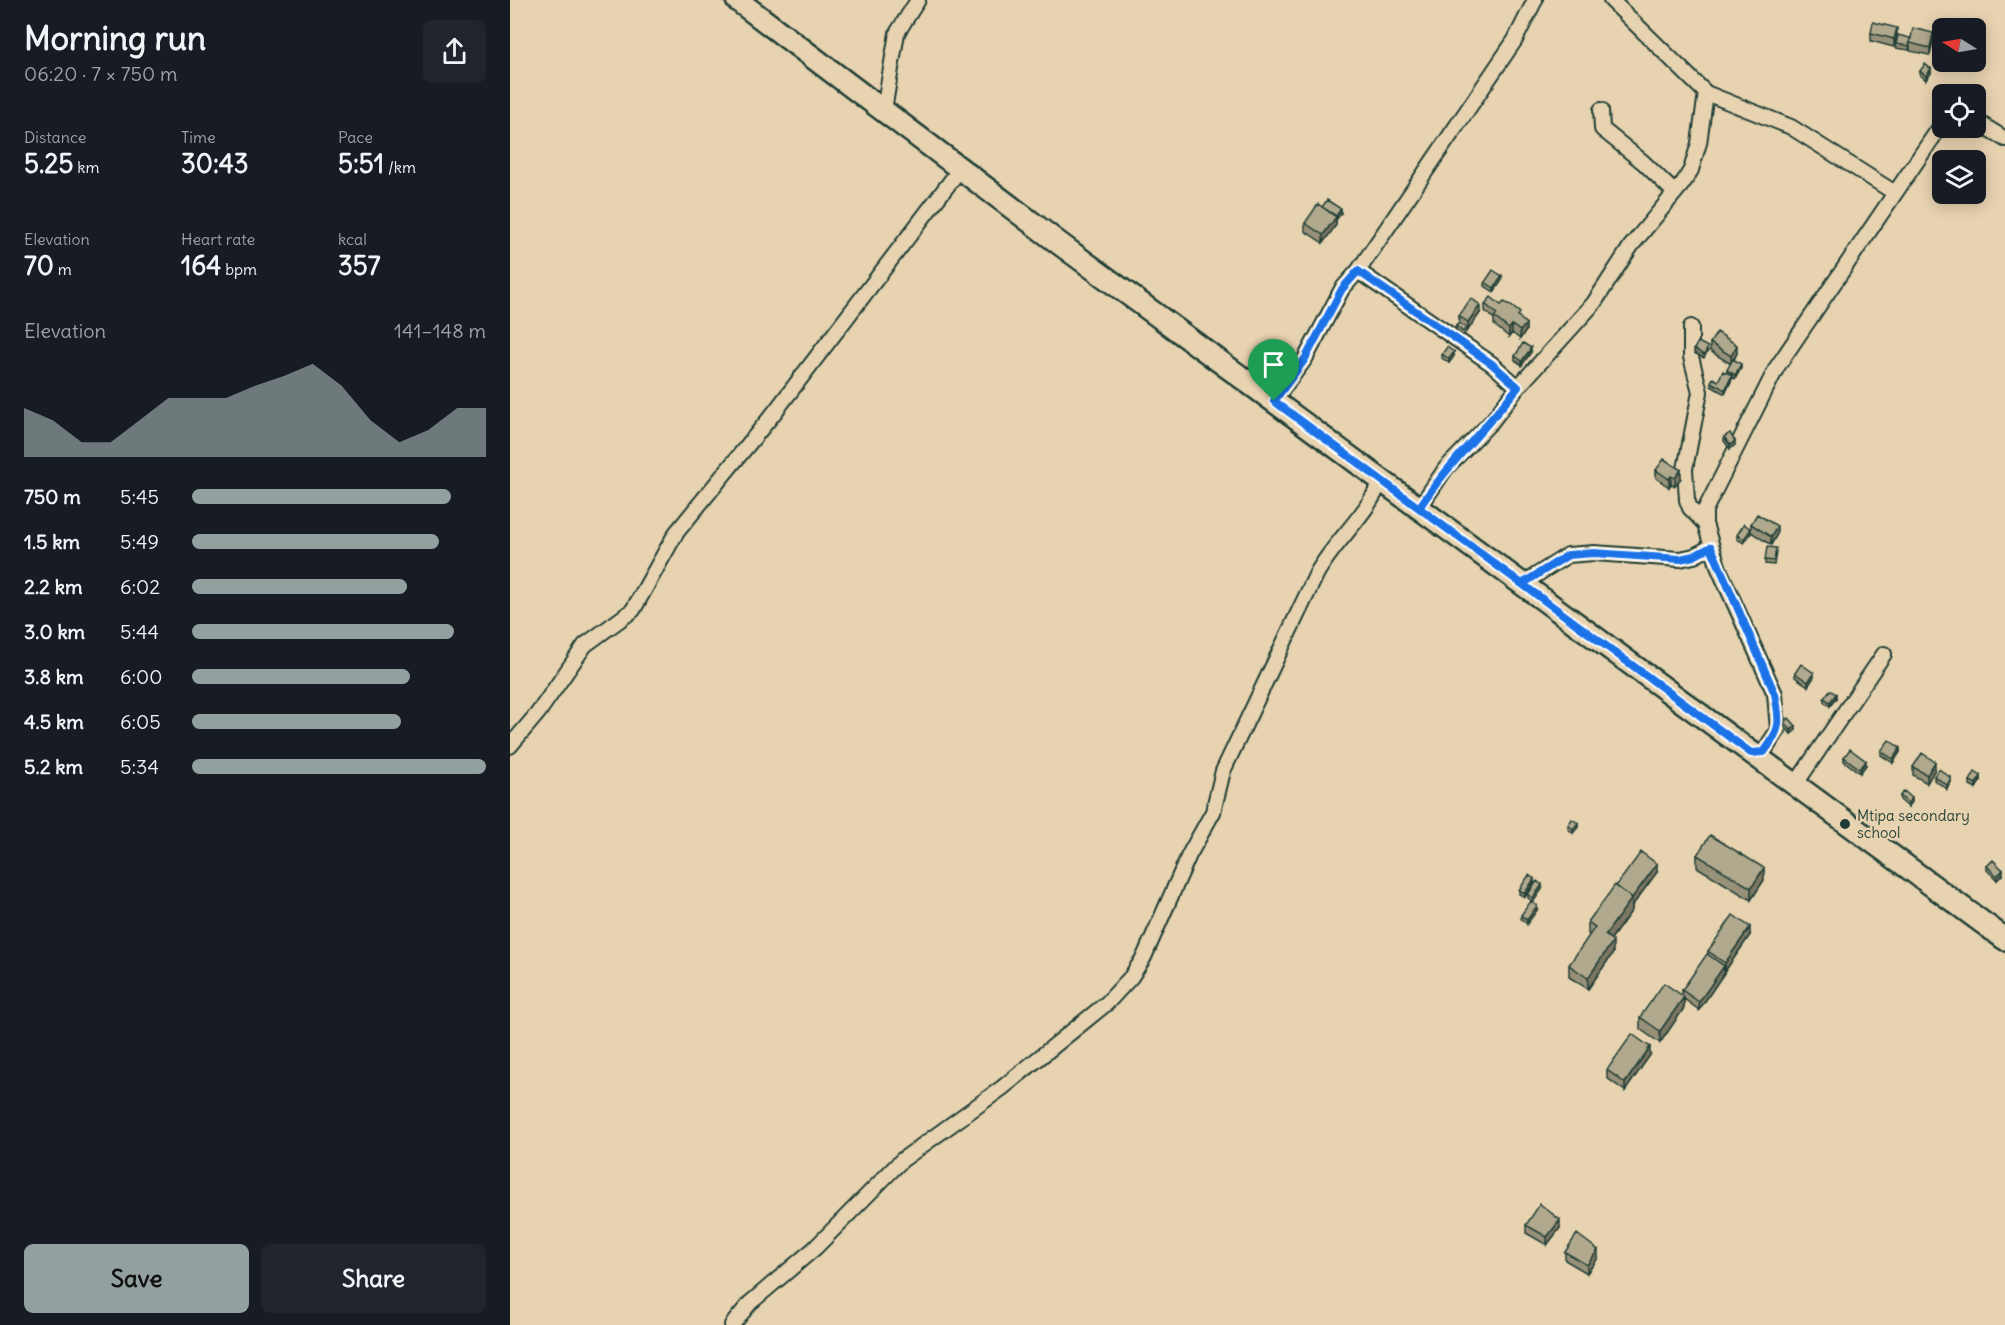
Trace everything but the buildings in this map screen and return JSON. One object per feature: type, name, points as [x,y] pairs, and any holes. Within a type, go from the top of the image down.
[{"type":"main road","points":[[737,0],[960,169],[2004,940]]},
{"type":"street","points":[[884,110],[897,33],[918,0]]},
{"type":"street","points":[[1274,401],[1305,359],[1342,289],[1358,271],[1510,47],[1526,22],[1535,0]]},
{"type":"street","points":[[1611,0],[1706,93],[1791,127],[1895,193]]},
{"type":"street","points":[[1419,508],[1446,468],[1492,421],[1518,387],[1594,303],[1631,246],[1675,193],[1690,170],[1699,143],[1706,93]]},
{"type":"street","points":[[1601,110],[1602,129],[1644,162],[1675,193]]},
{"type":"street","points":[[1986,127],[2005,139]]},
{"type":"street","points":[[1753,753],[1764,752],[1778,730],[1775,694],[1711,547],[1704,516],[1711,495],[1740,445],[1777,367],[1932,138]]},
{"type":"street","points":[[510,746],[538,713],[585,645],[633,610],[676,533],[774,413],[960,169]]},
{"type":"street","points":[[1358,271],[1492,364],[1518,387]]},
{"type":"street","points":[[1691,327],[1691,357],[1700,392],[1689,438],[1685,469],[1686,490],[1690,508],[1705,524]]},
{"type":"street","points":[[732,1325],[750,1303],[815,1248],[902,1160],[1011,1081],[1107,1003],[1131,977],[1144,957],[1189,855],[1213,812],[1222,771],[1317,573],[1327,554],[1365,512],[1381,480]]},
{"type":"street","points":[[1522,584],[1568,555],[1594,553],[1680,559],[1694,556],[1711,547]]},
{"type":"street","points":[[1795,784],[1884,654]]},
{"type":"place","name":"Mtipa secondary school","points":[[1845,824]]},
{"type":"route","points":[[1358,271],[1492,364],[1518,387],[1492,421],[1446,468],[1419,508],[1522,584],[1547,571],[1568,555],[1594,553],[1680,559],[1694,556],[1711,547],[1775,694],[1779,718],[1778,730],[1773,741],[1764,752],[1751,753],[1274,401],[1305,359],[1342,289],[1358,271]]}]
